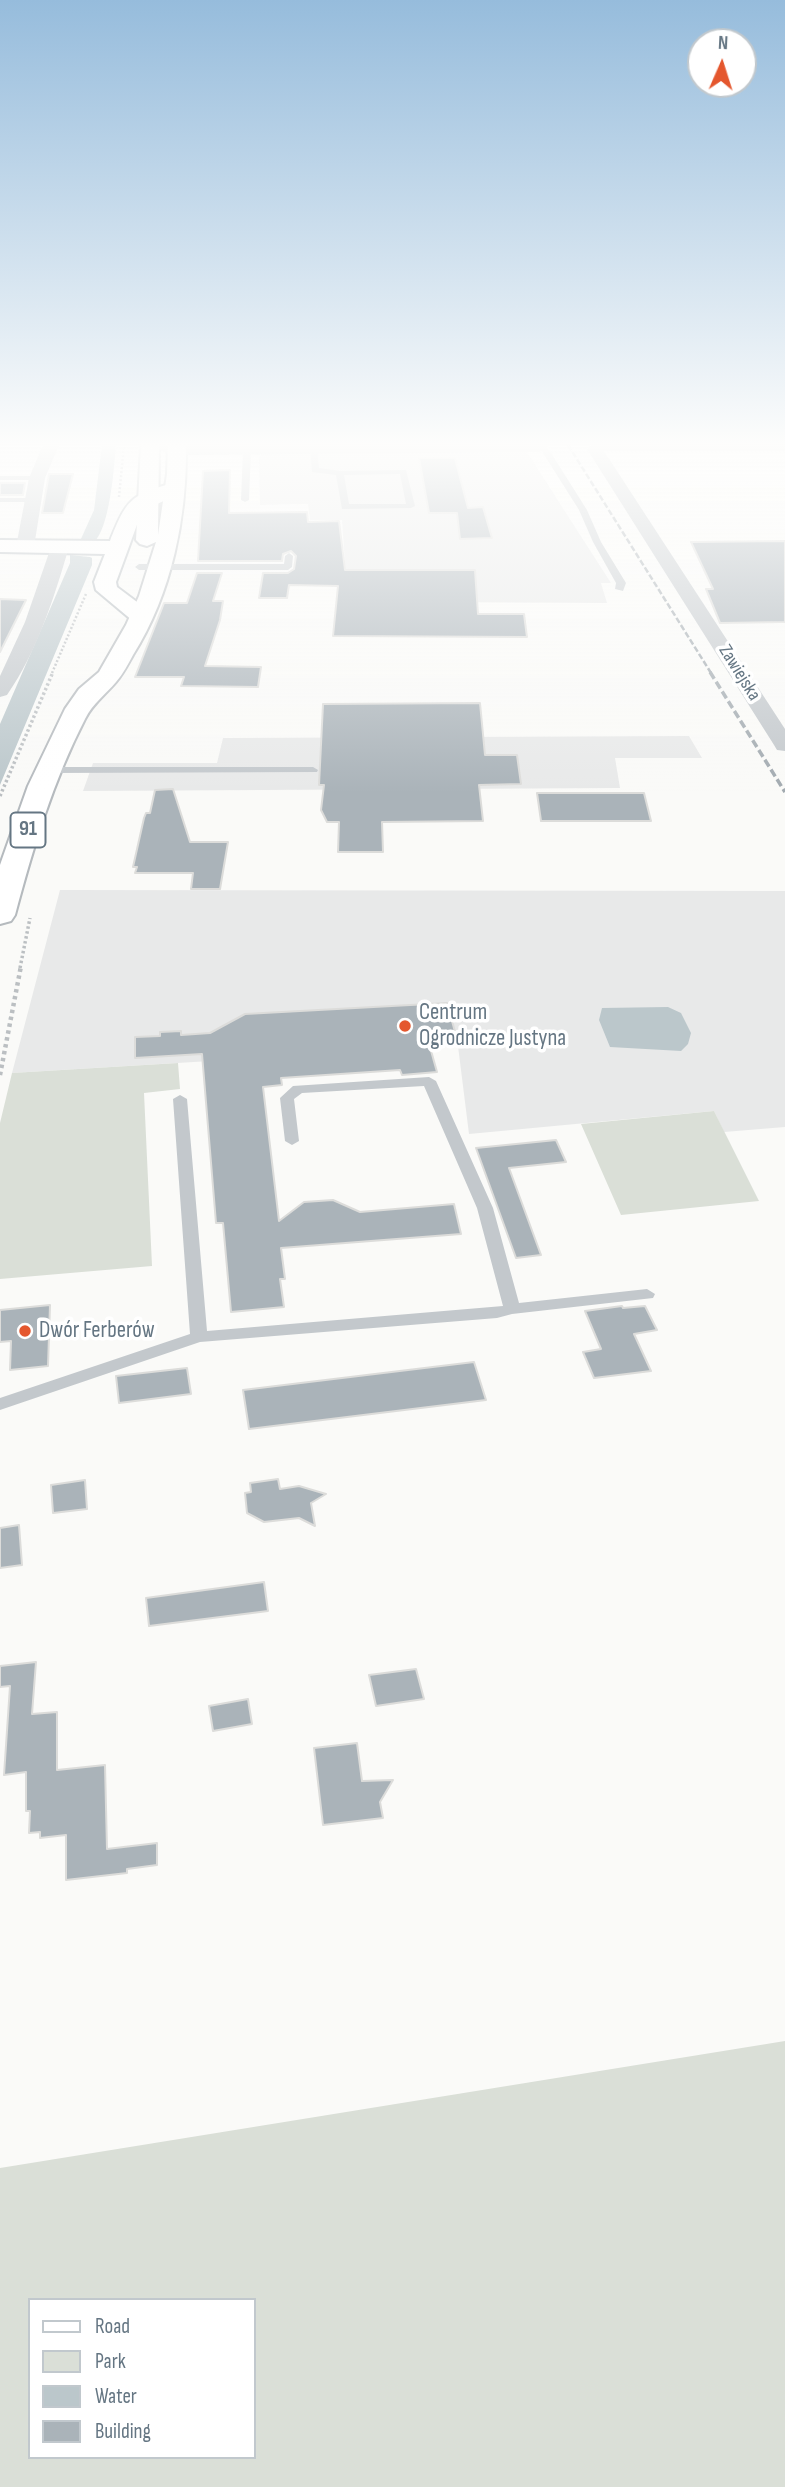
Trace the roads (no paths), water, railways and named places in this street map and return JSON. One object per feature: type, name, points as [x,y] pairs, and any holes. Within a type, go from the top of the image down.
[{"type":"main road","points":[[114,561],[105,586],[132,609]]},
{"type":"main road","name":"91","points":[[149,561],[149,568]]},
{"type":"main road","name":"91","points":[[0,915],[50,770],[86,696],[107,677],[153,561]]},
{"type":"main road","name":"91","points":[[110,625],[132,609]]},
{"type":"main road","name":"91","points":[[86,696],[83,676],[92,659]]},
{"type":"street","points":[[0,691],[9,678],[56,561]]},
{"type":"street","name":"Zawiejska","points":[[667,561],[785,745]]},
{"type":"lane","points":[[149,568],[288,567],[289,561]]},
{"type":"lane","points":[[608,561],[621,583],[620,589]]},
{"type":"lane","points":[[50,770],[313,770]]},
{"type":"lane","points":[[292,1141],[287,1098],[298,1089],[429,1081],[485,1208],[512,1308]]},
{"type":"lane","points":[[180,1099],[199,1337]]},
{"type":"lane","points":[[0,1404],[199,1337],[497,1313],[512,1308],[648,1294]]},
{"type":"water","points":[[92,561],[92,565],[0,785],[0,724],[70,563]]},
{"type":"water","points":[[668,1007],[681,1013],[691,1033],[688,1044],[681,1051],[610,1047],[599,1020],[602,1008]]},
{"type":"railway","points":[[641,561],[711,673]]},
{"type":"railway","points":[[710,672],[785,792]]},
{"type":"place","name":"Centrum Ogrodnicze Justyna","points":[[405,1026]]},
{"type":"place","name":"Dwór Ferberów","points":[[25,1331]]}]
